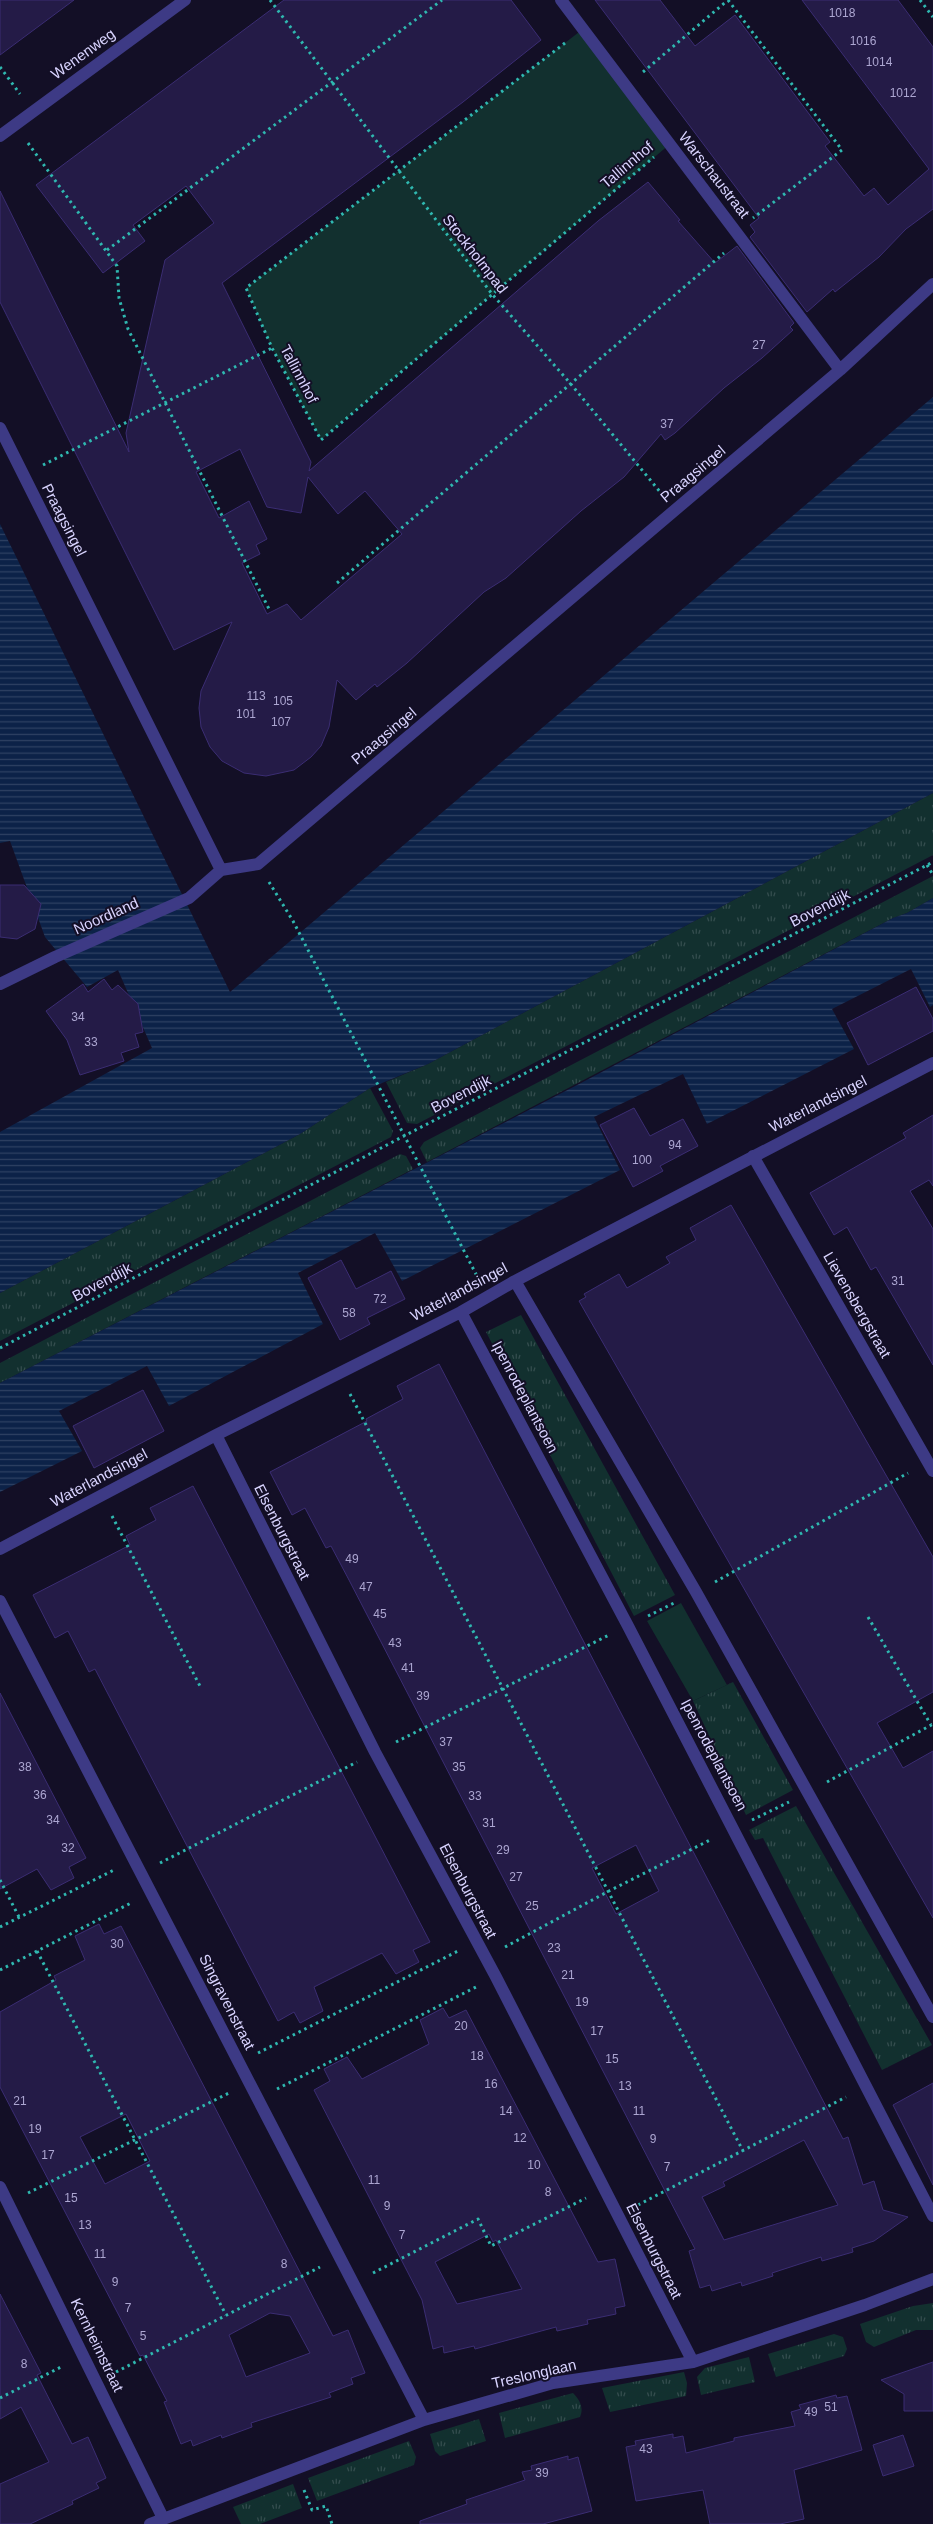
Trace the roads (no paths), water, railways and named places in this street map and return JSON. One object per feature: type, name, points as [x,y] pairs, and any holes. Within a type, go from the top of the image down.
[{"type":"street","name":"Wenenweg","points":[[0,136],[185,0]]},
{"type":"street","name":"Warschaustraat","points":[[561,0],[840,370]]},
{"type":"street","name":"Praagsingel","points":[[0,428],[221,870],[258,864],[840,370],[933,284]]},
{"type":"street","name":"Noordland","points":[[0,984],[55,956],[188,898],[221,870]]},
{"type":"street","name":"Waterlandsingel","points":[[0,1549],[216,1435],[461,1312],[515,1281],[933,1063]]},
{"type":"street","name":"Lievensbergstraat","points":[[753,1156],[931,1466]]},
{"type":"street","points":[[515,1281],[696,1592],[933,2017]]},
{"type":"street","name":"Ipenrodeplantsoen","points":[[461,1312],[734,1829],[933,2216]]},
{"type":"street","name":"Elsenburgstraat","points":[[216,1435],[375,1752],[496,1977],[693,2362]]},
{"type":"street","name":"Singravenstraat","points":[[0,1601],[259,2098],[424,2420]]},
{"type":"street","name":"Kernheimstraat","points":[[0,2187],[163,2518]]},
{"type":"street","name":"Treslonglaan","points":[[150,2524],[424,2420],[554,2383],[693,2362],[865,2305],[933,2279]]},
{"type":"water","points":[[933,397],[933,793],[428,1064],[370,1088],[300,1134],[0,1293],[0,1132],[152,1048],[118,970],[87,987],[45,937],[10,841],[0,843],[0,524],[230,992]]},
{"type":"water","points":[[933,898],[933,1005],[930,1007],[911,969],[832,1009],[854,1049],[707,1124],[683,1074],[594,1117],[620,1170],[402,1281],[375,1233],[298,1273],[323,1324],[169,1406],[147,1366],[59,1411],[82,1451],[0,1492],[0,1383],[581,1083]]}]
